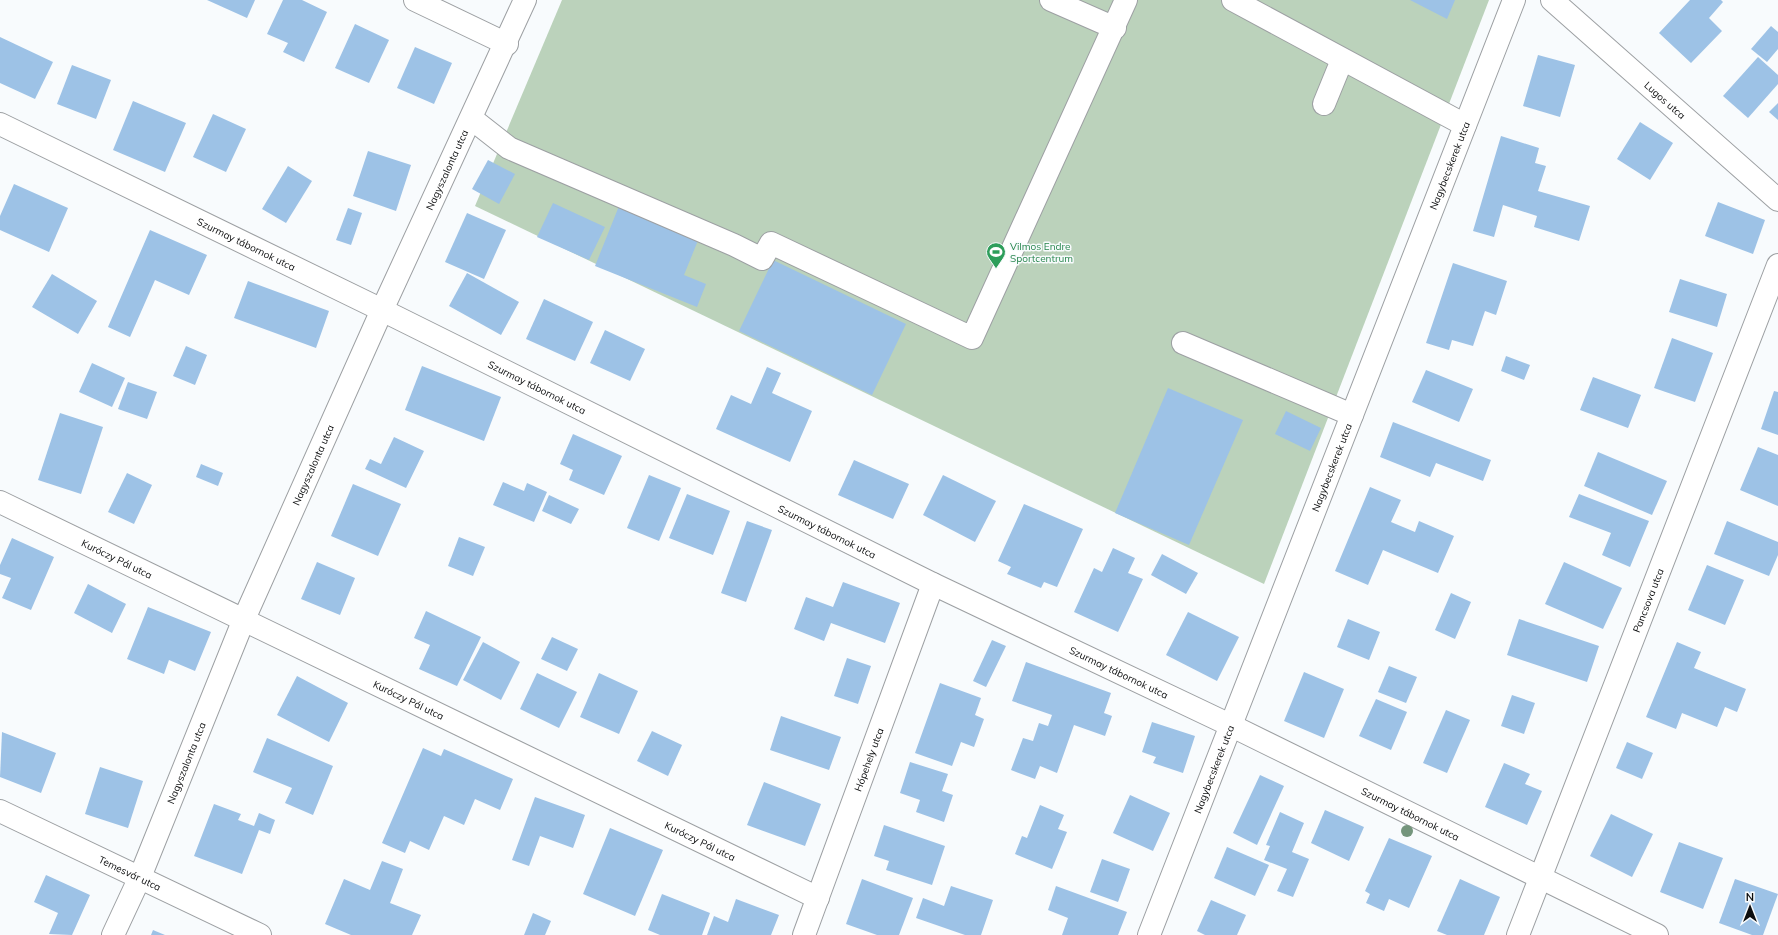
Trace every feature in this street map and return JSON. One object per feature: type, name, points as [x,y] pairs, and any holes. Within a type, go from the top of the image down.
[{"type":"street","points":[[415,0],[506,44]]},
{"type":"street","name":"Nagyszalonta utca","points":[[113,935],[140,876],[244,620],[382,310],[472,118],[525,0]]},
{"type":"street","points":[[1051,0],[1114,28]]},
{"type":"street","points":[[472,118],[509,148],[734,245],[762,259],[771,243],[972,338],[1126,0]]},
{"type":"street","points":[[1233,0],[1465,125]]},
{"type":"street","name":"Nagybecskerek utca","points":[[1148,935],[1514,0]]},
{"type":"street","name":"Lugos utca","points":[[1552,0],[1778,200]]},
{"type":"street","points":[[1324,104],[1342,60]]},
{"type":"street","name":"Szurmay tábornok utca","points":[[0,124],[382,310],[933,584],[1230,725],[1657,935]]},
{"type":"street","name":"Pancsova utca","points":[[1518,935],[1778,265]]},
{"type":"street","points":[[1184,343],[1352,415]]},
{"type":"street","name":"Kuróczy Pál utca","points":[[0,502],[818,898]]},
{"type":"street","name":"Hópehely utca","points":[[804,935],[933,584]]},
{"type":"street","name":"Temesvár utca","points":[[0,811],[140,876],[260,935]]},
{"type":"green space","name":"Vilmos Endre Sportcentrum","points":[[562,0],[1489,0],[1264,584],[475,206]]},
{"type":"building","points":[[207,0],[255,0],[247,18]]},
{"type":"building","points":[[283,0],[302,0],[327,12],[304,62],[283,52],[288,43],[267,34]]},
{"type":"building","points":[[1410,0],[1455,0],[1447,19]]},
{"type":"building","points":[[1690,0],[1721,0],[1723,2],[1709,18],[1722,31],[1691,63],[1659,33]]},
{"type":"building","points":[[355,24],[389,40],[369,83],[335,68]]},
{"type":"building","points":[[1771,26],[1778,32],[1778,49],[1767,62],[1751,49]]},
{"type":"building","points":[[0,37],[53,62],[35,99],[0,83]]},
{"type":"building","points":[[415,47],[452,63],[434,104],[397,88]]},
{"type":"building","points":[[1538,55],[1575,65],[1560,117],[1523,106]]},
{"type":"building","points":[[1758,57],[1778,75],[1778,84],[1748,118],[1723,96]]},
{"type":"building","points":[[72,65],[111,80],[96,119],[57,104]]},
{"type":"building","points":[[133,101],[186,123],[165,172],[113,150]]},
{"type":"building","points":[[1778,103],[1778,120],[1769,112]]},
{"type":"building","points":[[213,114],[246,129],[226,172],[193,157]]},
{"type":"building","points":[[1640,122],[1673,143],[1650,180],[1617,159]]},
{"type":"building","points":[[1501,136],[1539,148],[1535,163],[1546,166],[1538,191],[1590,206],[1579,241],[1534,227],[1537,216],[1503,205],[1494,237],[1473,231]]},
{"type":"building","points":[[368,151],[411,165],[396,211],[353,196]]},
{"type":"building","points":[[488,160],[515,174],[499,204],[472,189]]},
{"type":"building","points":[[288,166],[312,181],[286,223],[262,209]]},
{"type":"building","points":[[14,184],[68,208],[49,252],[0,230],[0,216]]},
{"type":"building","points":[[621,201],[701,233],[684,275],[706,284],[697,307],[595,266]]},
{"type":"building","points":[[1718,202],[1765,220],[1753,254],[1705,236]]},
{"type":"building","points":[[553,203],[605,227],[589,260],[537,237]]},
{"type":"building","points":[[348,208],[362,213],[351,245],[336,240]]},
{"type":"building","points":[[467,213],[506,230],[484,279],[445,262]]},
{"type":"building","points":[[150,230],[207,255],[189,295],[155,280],[130,337],[108,327]]},
{"type":"building","points":[[773,260],[906,324],[872,395],[739,331]]},
{"type":"building","points":[[1453,263],[1507,281],[1496,315],[1485,311],[1473,346],[1452,340],[1449,350],[1426,343]]},
{"type":"building","points":[[467,273],[519,302],[501,335],[449,306]]},
{"type":"building","points":[[52,274],[97,301],[78,334],[32,307]]},
{"type":"building","points":[[1680,279],[1727,294],[1717,327],[1669,312]]},
{"type":"building","points":[[248,281],[329,311],[316,348],[234,318]]},
{"type":"building","points":[[544,299],[593,322],[575,361],[526,339]]},
{"type":"building","points":[[605,330],[645,349],[630,381],[590,363]]},
{"type":"building","points":[[1672,338],[1713,353],[1695,402],[1654,388]]},
{"type":"building","points":[[186,346],[207,355],[195,385],[173,376]]},
{"type":"building","points":[[1506,356],[1530,365],[1524,380],[1501,371]]},
{"type":"building","points":[[92,363],[125,378],[112,407],[79,392]]},
{"type":"building","points":[[422,366],[501,397],[484,441],[405,410]]},
{"type":"building","points":[[767,367],[781,373],[772,393],[812,411],[790,462],[716,429],[731,395],[751,404]]},
{"type":"building","points":[[1426,370],[1473,389],[1459,422],[1412,402]]},
{"type":"building","points":[[1593,377],[1641,395],[1628,428],[1580,410]]},
{"type":"building","points":[[128,382],[157,392],[147,419],[118,409]]},
{"type":"building","points":[[1168,388],[1243,420],[1189,545],[1115,513]]},
{"type":"building","points":[[1774,391],[1778,392],[1778,435],[1761,429]]},
{"type":"building","points":[[1286,411],[1321,428],[1310,451],[1275,434]]},
{"type":"building","points":[[60,413],[103,427],[81,494],[38,480]]},
{"type":"building","points":[[1393,422],[1491,460],[1483,481],[1436,463],[1430,477],[1380,457]]},
{"type":"building","points":[[573,434],[622,456],[604,495],[569,480],[573,470],[560,464]]},
{"type":"building","points":[[394,437],[424,451],[406,488],[365,469],[370,459],[381,464]]},
{"type":"building","points":[[1758,447],[1778,455],[1778,506],[1740,490]]},
{"type":"building","points":[[1598,452],[1667,481],[1652,515],[1584,486]]},
{"type":"building","points":[[854,460],[909,484],[893,519],[838,495]]},
{"type":"building","points":[[201,464],[223,473],[218,486],[196,477]]},
{"type":"building","points":[[127,473],[152,485],[134,524],[108,512]]},
{"type":"building","points":[[649,475],[681,488],[659,541],[627,528]]},
{"type":"building","points":[[943,475],[996,501],[975,542],[923,515]]},
{"type":"building","points":[[503,482],[524,491],[527,483],[547,492],[534,522],[493,505]]},
{"type":"building","points":[[353,484],[401,504],[378,556],[331,536]]},
{"type":"building","points":[[1370,487],[1401,500],[1391,522],[1415,532],[1419,521],[1454,536],[1438,573],[1383,550],[1368,585],[1335,571]]},
{"type":"building","points":[[687,494],[730,511],[713,555],[669,538]]},
{"type":"building","points":[[1579,494],[1649,521],[1630,567],[1602,555],[1611,533],[1569,517]]},
{"type":"building","points":[[549,495],[579,509],[571,524],[542,511]]},
{"type":"building","points":[[1024,504],[1083,529],[1057,587],[1044,582],[1041,588],[1007,574],[1011,567],[998,561]]},
{"type":"building","points":[[747,521],[772,530],[746,602],[721,593]]},
{"type":"building","points":[[1727,521],[1778,542],[1778,555],[1769,576],[1714,554]]},
{"type":"building","points":[[459,537],[485,547],[473,576],[448,566]]},
{"type":"building","points":[[12,538],[54,557],[31,610],[2,598],[11,578],[0,574],[0,565]]},
{"type":"building","points":[[1113,548],[1135,558],[1128,573],[1143,579],[1118,632],[1074,612],[1094,568],[1102,572]]},
{"type":"building","points":[[1162,554],[1198,573],[1186,594],[1151,575]]},
{"type":"building","points":[[317,562],[355,578],[340,615],[301,599]]},
{"type":"building","points":[[1564,562],[1622,588],[1603,629],[1545,604]]},
{"type":"building","points":[[1707,565],[1744,580],[1725,625],[1688,610]]},
{"type":"building","points":[[843,582],[900,603],[885,643],[831,623],[824,641],[794,629],[806,597],[833,607]]},
{"type":"building","points":[[88,584],[126,604],[112,633],[74,613]]},
{"type":"building","points":[[1451,593],[1471,602],[1455,639],[1435,630]]},
{"type":"building","points":[[148,607],[211,632],[195,671],[169,660],[164,674],[127,659]]},
{"type":"building","points":[[426,611],[481,637],[457,686],[419,669],[430,645],[414,638]]},
{"type":"building","points":[[1188,612],[1239,637],[1217,681],[1166,655]]},
{"type":"building","points":[[1348,619],[1380,632],[1369,660],[1337,647]]},
{"type":"building","points":[[1519,619],[1599,646],[1587,682],[1507,655]]},
{"type":"building","points":[[552,637],[578,649],[567,671],[541,659]]},
{"type":"building","points":[[992,640],[1006,646],[986,687],[973,681]]},
{"type":"building","points":[[483,642],[520,662],[501,700],[463,680]]},
{"type":"building","points":[[1677,642],[1701,652],[1694,668],[1746,689],[1737,712],[1725,707],[1717,727],[1682,713],[1676,729],[1646,717]]},
{"type":"building","points":[[847,658],[871,666],[858,704],[834,696]]},
{"type":"building","points":[[1026,662],[1111,693],[1104,713],[1112,716],[1105,736],[1074,725],[1057,773],[1040,766],[1035,779],[1011,770],[1023,738],[1033,741],[1039,723],[1048,726],[1052,715],[1012,701]]},
{"type":"building","points":[[1389,666],[1417,677],[1406,703],[1378,692]]},
{"type":"building","points":[[1304,672],[1344,689],[1324,738],[1284,721]]},
{"type":"building","points":[[537,673],[577,692],[559,728],[520,709]]},
{"type":"building","points":[[599,673],[638,691],[619,734],[580,717]]},
{"type":"building","points":[[297,676],[348,703],[329,742],[277,715]]},
{"type":"building","points":[[940,683],[981,698],[975,715],[984,719],[974,747],[961,742],[952,766],[915,753]]},
{"type":"building","points":[[1512,695],[1535,703],[1524,734],[1501,726]]},
{"type":"building","points":[[1376,699],[1407,712],[1391,750],[1359,736]]},
{"type":"building","points":[[1446,710],[1470,720],[1447,773],[1423,763]]},
{"type":"building","points":[[781,716],[841,737],[829,770],[770,750]]},
{"type":"building","points":[[1152,722],[1195,736],[1183,773],[1153,763],[1156,757],[1142,752]]},
{"type":"building","points":[[652,731],[682,745],[668,776],[637,761]]},
{"type":"building","points":[[2,732],[56,753],[41,793],[0,777]]},
{"type":"building","points":[[267,738],[333,766],[313,815],[285,803],[292,788],[253,772]]},
{"type":"building","points":[[1627,742],[1653,753],[1642,779],[1616,768]]},
{"type":"building","points":[[423,748],[441,756],[444,749],[513,779],[500,810],[475,799],[464,825],[444,816],[429,850],[410,841],[405,853],[382,843]]},
{"type":"building","points":[[910,762],[948,774],[942,791],[953,795],[944,822],[916,812],[920,800],[900,793]]},
{"type":"building","points":[[1504,763],[1530,774],[1525,784],[1542,791],[1527,825],[1485,807]]},
{"type":"building","points":[[100,767],[143,781],[128,828],[85,814]]},
{"type":"building","points":[[1260,775],[1284,786],[1257,845],[1233,833]]},
{"type":"building","points":[[764,782],[821,804],[805,846],[747,825]]},
{"type":"building","points":[[1130,795],[1170,813],[1153,851],[1113,833]]},
{"type":"building","points":[[535,797],[585,815],[573,848],[540,836],[529,866],[512,860]]},
{"type":"building","points":[[214,804],[241,814],[238,820],[254,826],[259,813],[275,820],[270,834],[259,830],[242,874],[194,856]]},
{"type":"building","points":[[1040,805],[1064,815],[1058,829],[1067,832],[1052,869],[1015,854],[1022,836],[1027,838]]},
{"type":"building","points":[[1325,810],[1364,827],[1349,861],[1311,843]]},
{"type":"building","points":[[1280,812],[1304,823],[1292,852],[1309,859],[1293,897],[1277,891],[1287,869],[1264,860],[1270,846],[1266,845]]},
{"type":"building","points":[[1611,814],[1653,834],[1632,877],[1590,856]]},
{"type":"building","points":[[884,825],[945,846],[932,885],[886,870],[889,861],[874,856]]},
{"type":"building","points":[[610,828],[663,850],[635,916],[583,894]]},
{"type":"building","points":[[1389,838],[1432,856],[1409,908],[1389,899],[1384,911],[1366,903],[1370,894],[1365,891]]},
{"type":"building","points":[[1679,842],[1723,858],[1703,909],[1660,892]]},
{"type":"building","points":[[1227,847],[1269,865],[1255,896],[1214,878]]},
{"type":"building","points":[[1102,859],[1130,869],[1118,902],[1090,892]]},
{"type":"building","points":[[382,861],[403,869],[390,903],[421,915],[412,935],[351,935],[325,924],[344,879],[370,890]]},
{"type":"building","points":[[46,875],[90,895],[72,935],[49,934],[58,913],[34,902]]},
{"type":"building","points":[[862,879],[913,898],[899,935],[877,935],[846,924]]},
{"type":"building","points":[[1460,879],[1500,897],[1484,935],[1447,935],[1437,931]]},
{"type":"building","points":[[1735,879],[1778,894],[1763,935],[1752,935],[1719,923]]},
{"type":"building","points":[[951,886],[993,900],[981,935],[965,935],[916,918],[923,898],[944,906]]},
{"type":"building","points":[[1056,886],[1127,912],[1118,935],[1062,935],[1068,918],[1048,910]]},
{"type":"building","points":[[662,894],[710,913],[702,935],[660,935],[648,930]]},
{"type":"building","points":[[736,899],[779,915],[771,935],[707,935],[714,916],[728,922]]},
{"type":"building","points":[[1211,900],[1246,915],[1237,935],[1205,935],[1197,931]]},
{"type":"building","points":[[533,913],[551,921],[545,935],[524,935]]},
{"type":"building","points":[[153,930],[165,935],[151,935]]},
{"type":"place","name":"Vilmos Endre Sportcentrum","points":[[996,269]]}]
